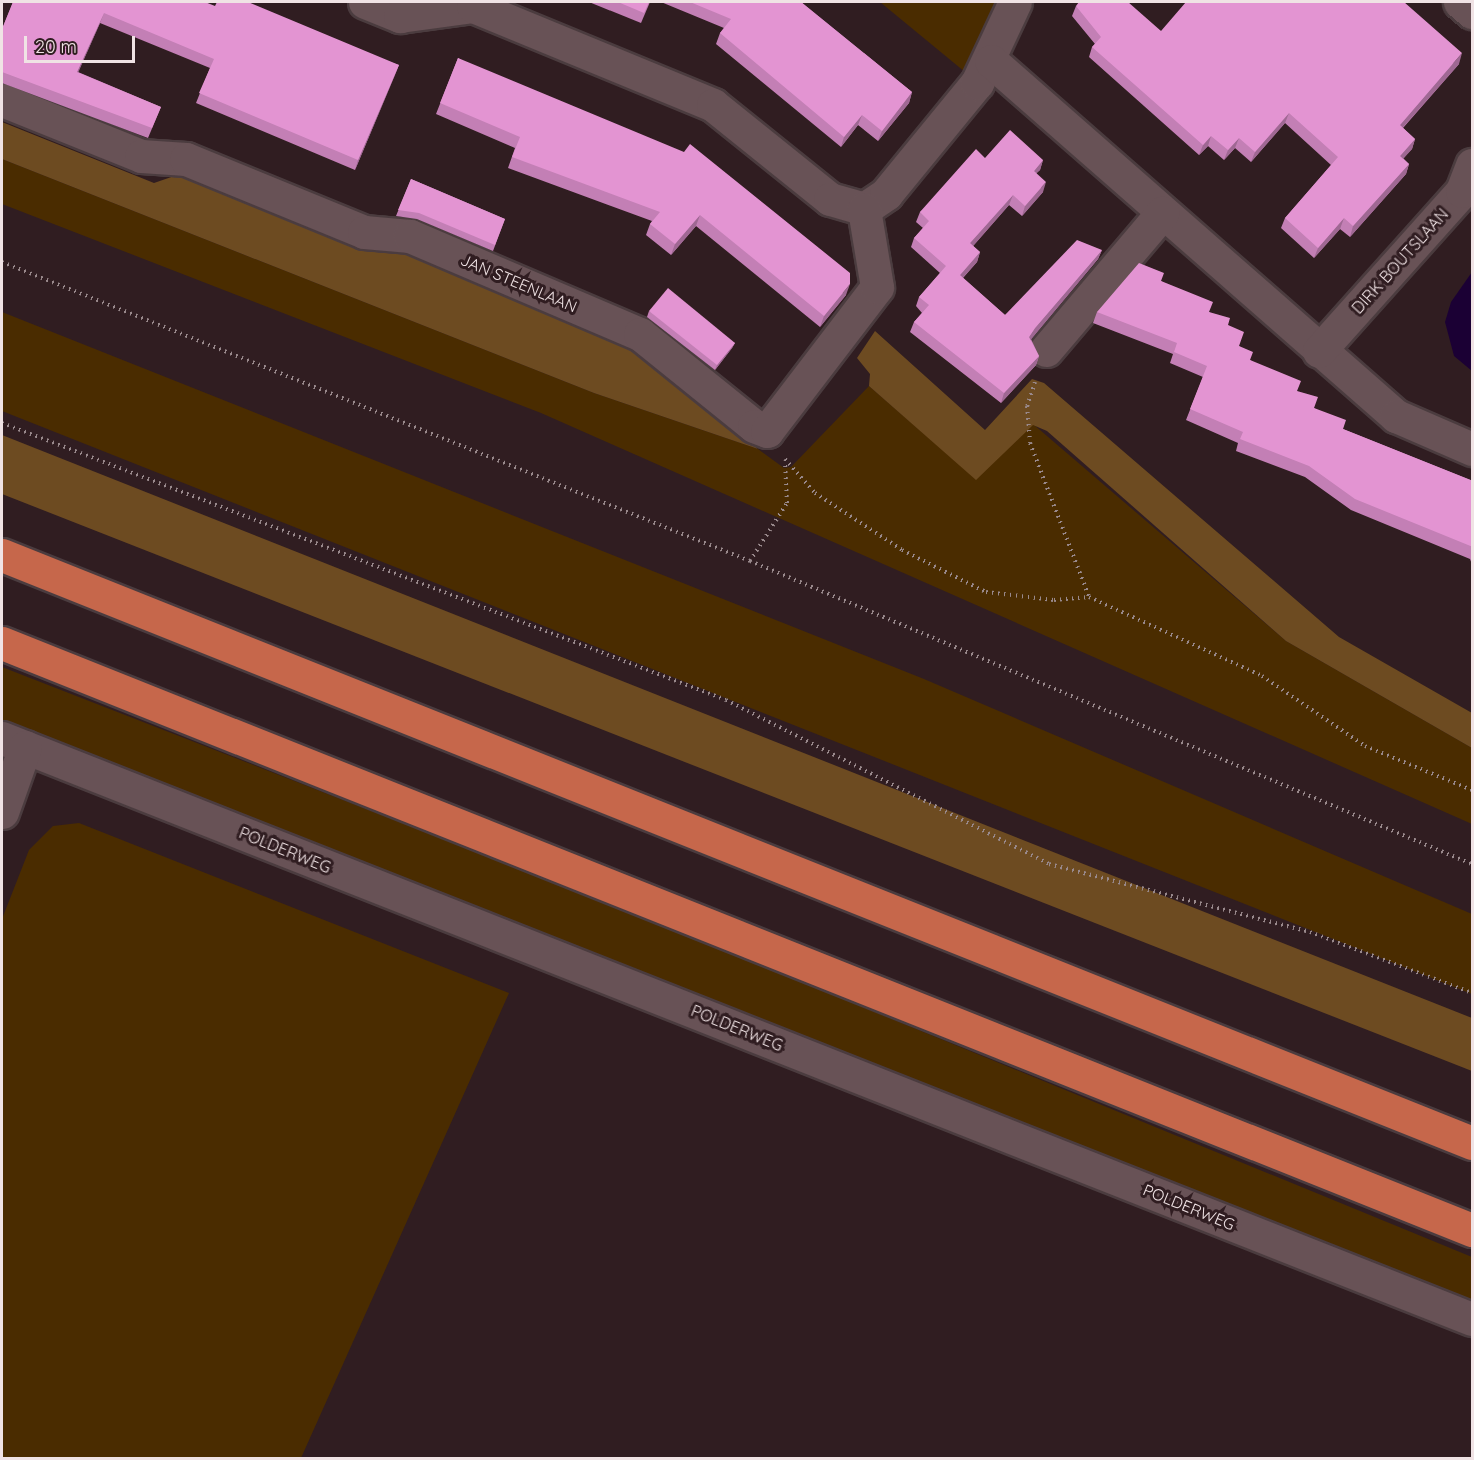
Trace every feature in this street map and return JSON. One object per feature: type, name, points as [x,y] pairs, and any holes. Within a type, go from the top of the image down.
[{"type":"highway","points":[[2,555],[1473,1143]]},
{"type":"highway","points":[[2,643],[1473,1230]]},
{"type":"street","points":[[366,2],[400,16],[473,6],[713,105],[830,199],[864,208],[886,194],[991,61],[1015,2]]},
{"type":"street","points":[[1460,2],[1473,12]]},
{"type":"street","points":[[991,61],[1161,213],[1396,416],[1473,449]]},
{"type":"street","name":"JAN STEENLAAN","points":[[2,100],[141,156],[186,159],[364,232],[410,236],[639,334],[754,426],[767,431]]},
{"type":"street","name":"DIRK BOUTSLAAN","points":[[1319,351],[1462,191],[1473,165]]},
{"type":"street","points":[[767,431],[877,287],[864,208]]},
{"type":"street","points":[[1046,350],[1161,213]]},
{"type":"street","points":[[2,812],[13,743]]},
{"type":"street","name":"POLDERWEG","points":[[13,743],[1473,1319]]},
{"type":"path","points":[[2,262],[750,561],[1473,864]]},
{"type":"path","points":[[1046,350],[1027,406],[1030,443],[1089,597]]},
{"type":"path","points":[[2,423],[726,700],[1049,864],[1310,932],[1473,993]]},
{"type":"path","points":[[767,431],[785,459],[815,493],[902,550],[986,592],[1054,600],[1089,597],[1262,676],[1365,746],[1473,790]]},
{"type":"path","points":[[750,561],[788,503],[785,459]]},
{"type":"shaded area","points":[[880,2],[997,2],[965,72]]},
{"type":"shaded area","points":[[2,122],[154,183],[180,174],[371,251],[411,254],[638,350],[758,449],[594,393],[2,159]]},
{"type":"shaded area","points":[[2,159],[594,393],[758,449],[784,468],[791,467],[869,386],[976,479],[1033,424],[1286,641],[1472,748],[1472,824],[541,413],[2,204]]},
{"type":"shaded area","points":[[1472,272],[1472,371],[1454,356],[1445,322],[1451,302]]},
{"type":"shaded area","points":[[2,312],[924,679],[1472,914],[1472,994],[2,411]]},
{"type":"shaded area","points":[[875,331],[985,430],[1032,379],[1044,383],[1339,637],[1472,713],[1472,748],[1286,641],[1047,431],[1033,425],[976,480],[869,386],[870,374],[857,358]]},
{"type":"shaded area","points":[[2,435],[1472,1018],[1472,1071],[2,494]]},
{"type":"shaded area","points":[[2,667],[651,920],[1472,1257],[1472,1312],[2,721]]},
{"type":"shaded area","points":[[79,823],[509,993],[301,1458],[2,1458],[2,919],[29,850],[53,826]]},
{"type":"building","points":[[13,2],[205,2],[215,6],[217,2],[248,2],[399,65],[358,160],[199,93],[214,59],[104,13],[77,72],[161,107],[152,128],[2,72],[2,29]]},
{"type":"building","points":[[618,2],[649,2],[644,13]]},
{"type":"building","points":[[690,2],[801,2],[912,92],[882,131],[862,115],[844,137],[720,33],[731,19]]},
{"type":"building","points":[[1079,2],[1128,2],[1161,31],[1186,2],[1404,2],[1462,53],[1400,125],[1415,139],[1400,156],[1409,164],[1353,226],[1344,218],[1318,248],[1285,218],[1338,157],[1289,113],[1255,152],[1239,138],[1228,150],[1211,136],[1203,145],[1092,47],[1101,37],[1076,6]]},
{"type":"building","points":[[458,58],[684,152],[690,144],[850,273],[850,284],[824,316],[700,215],[675,244],[650,224],[660,212],[512,157],[520,137],[440,103]]},
{"type":"building","points":[[1010,130],[1043,160],[1034,171],[1046,182],[1025,206],[1013,195],[970,243],[980,252],[960,275],[1005,315],[1077,240],[1102,250],[1035,328],[1029,337],[1039,356],[1004,393],[914,322],[929,305],[919,297],[946,266],[914,238],[929,221],[920,212],[976,149],[985,158]]},
{"type":"building","points":[[411,179],[505,219],[495,245],[419,213],[398,210]]},
{"type":"building","points":[[1139,263],[1164,273],[1161,281],[1213,302],[1209,312],[1230,318],[1228,325],[1244,332],[1239,346],[1253,352],[1250,360],[1301,381],[1297,391],[1318,397],[1314,408],[1346,420],[1343,429],[1473,481],[1473,547],[1355,499],[1309,466],[1240,439],[1243,432],[1190,409],[1207,366],[1174,352],[1177,343],[1097,312]]},
{"type":"building","points":[[668,288],[735,343],[717,365],[649,311]]}]
